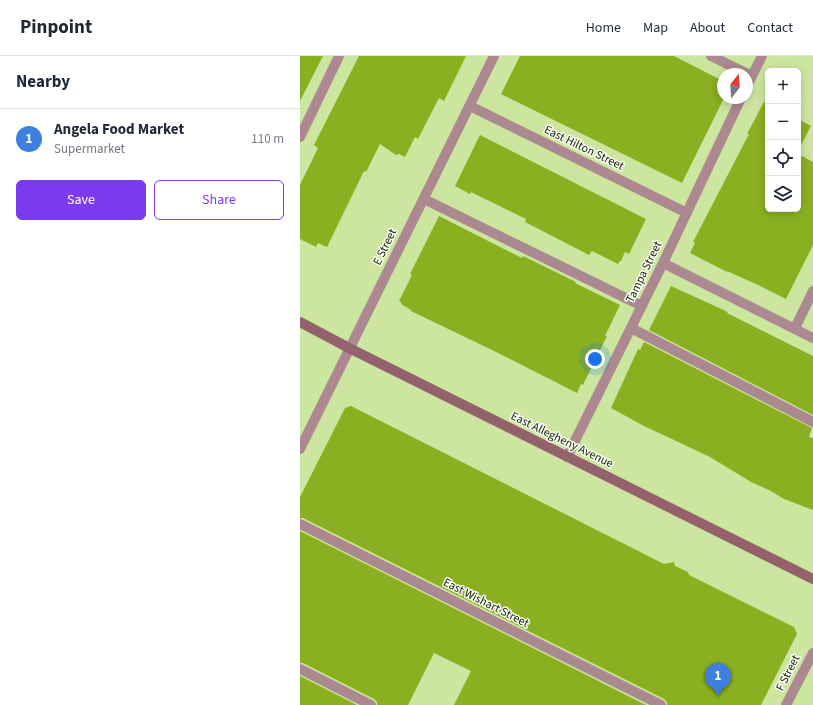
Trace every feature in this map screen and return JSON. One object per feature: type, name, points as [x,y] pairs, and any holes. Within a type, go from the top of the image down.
[{"type":"main road","name":"East Allegheny Avenue","points":[[300,322],[349,348],[813,579]]},
{"type":"street","points":[[300,137],[340,56]]},
{"type":"street","name":"E Street","points":[[300,449],[494,56]]},
{"type":"street","points":[[711,56],[736,68]]},
{"type":"street","points":[[753,74],[762,56]]},
{"type":"street","name":"Tampa Street","points":[[567,457],[663,263],[738,104]]},
{"type":"street","name":"East Hilton Street","points":[[470,106],[687,213]]},
{"type":"street","points":[[424,199],[642,306]]},
{"type":"street","points":[[663,263],[813,338]]},
{"type":"street","points":[[795,328],[813,292]]},
{"type":"street","points":[[631,328],[813,422]]},
{"type":"street","name":"East Wishart Street","points":[[300,524],[661,705]]},
{"type":"street","name":"F Street","points":[[786,705],[813,653]]},
{"type":"street","points":[[300,669],[371,705]]},
{"type":"building","points":[[300,56],[323,56],[300,101]]},
{"type":"building","points":[[359,56],[466,56],[444,101],[439,98],[418,139],[415,137],[405,157],[399,154],[396,155],[380,144],[366,172],[364,171],[327,247],[318,243],[316,247],[300,239],[300,185],[318,148],[314,145]]},
{"type":"building","points":[[520,56],[674,56],[717,78],[717,104],[721,104],[682,183],[501,94]]},
{"type":"building","points":[[765,102],[765,212],[801,212],[801,156],[813,162],[813,245],[786,299],[690,253],[695,243],[693,242],[749,134],[747,134]]},
{"type":"building","points":[[801,121],[811,126],[801,145]]},
{"type":"building","points":[[480,135],[646,219],[629,254],[625,252],[618,264],[592,251],[589,255],[525,222],[526,219],[471,192],[470,194],[455,186]]},
{"type":"building","points":[[439,216],[522,258],[523,256],[576,282],[575,283],[620,305],[605,336],[607,336],[583,385],[581,384],[577,393],[411,311],[401,304],[399,301],[412,275],[410,274]]},
{"type":"building","points":[[671,286],[728,312],[727,313],[813,356],[813,415],[649,330]]},
{"type":"building","points":[[644,342],[812,428],[809,437],[813,438],[813,510],[784,499],[751,482],[710,457],[642,425],[611,408],[638,349],[640,350]]},
{"type":"building","points":[[351,406],[664,564],[674,562],[675,566],[688,572],[689,575],[794,627],[797,634],[761,705],[667,705],[667,702],[664,699],[303,518],[300,518],[300,497],[345,408]]},
{"type":"building","points":[[300,531],[646,705],[454,705],[471,671],[434,653],[408,705],[377,705],[377,702],[374,699],[303,663],[300,663]]},
{"type":"building","points":[[300,676],[357,705],[300,705]]},
{"type":"place","name":"Angela Food Market","points":[[718,696]]}]
